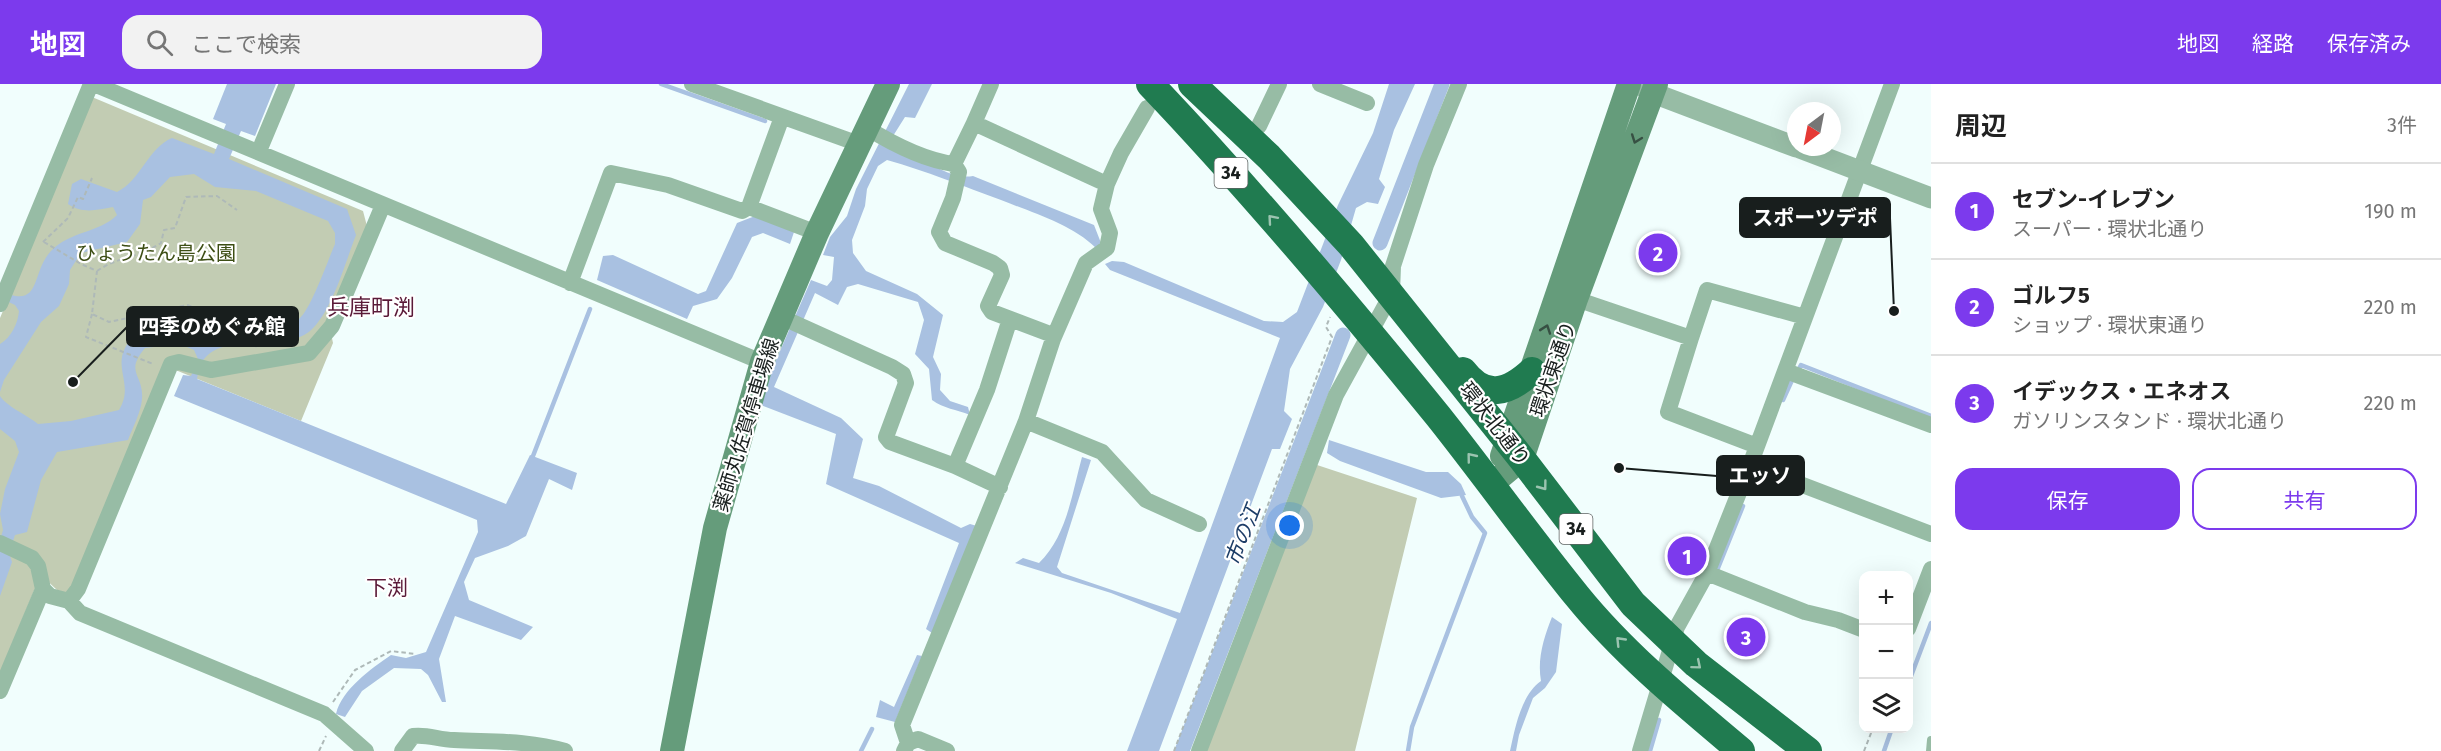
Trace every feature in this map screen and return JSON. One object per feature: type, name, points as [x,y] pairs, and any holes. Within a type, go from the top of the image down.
[{"type":"highway","name":"環状北通り","points":[[1192,84],[1269,157],[1325,215],[1392,293],[1633,604],[1672,643],[1776,728],[1809,751]]},
{"type":"highway","name":"環状北通り","points":[[1149,96],[1310,263],[1333,302],[1369,331],[1492,484],[1578,597],[1662,684],[1741,751]]},
{"type":"highway","points":[[1392,293],[1409,302],[1469,379],[1483,389],[1496,391],[1516,385],[1532,371]]},
{"type":"main road","name":"薬師丸佐賀停車場線","points":[[674,750],[715,528],[762,362],[785,319],[817,233],[874,138],[888,84]]},
{"type":"main road","name":"環状東通り","points":[[1515,449],[1532,371],[1629,84]]},
{"type":"main road","name":"環状東通り","points":[[1515,449],[1576,299],[1650,87]]},
{"type":"main road","points":[[1492,484],[1515,449]]},
{"type":"street","points":[[2,299],[92,84],[239,142],[383,205],[762,362]]},
{"type":"street","points":[[259,151],[287,84]]},
{"type":"street","points":[[692,84],[782,117],[874,138],[942,162],[956,174]]},
{"type":"street","points":[[991,84],[956,174],[939,232],[940,238],[945,243],[998,265],[1002,275],[988,306],[992,312],[1050,334],[1053,339]]},
{"type":"street","points":[[1259,126],[1279,84]]},
{"type":"street","points":[[1320,84],[1367,103]]},
{"type":"street","points":[[1199,751],[1336,395],[1369,331],[1392,293],[1393,266],[1426,165],[1459,84]]},
{"type":"street","points":[[1640,751],[1649,716],[1662,684],[1677,627],[1712,575],[1756,467],[1757,446],[1793,373],[1805,317],[1892,84]]},
{"type":"street","points":[[1650,87],[1787,143]]},
{"type":"street","points":[[947,751],[918,739],[906,747],[902,724],[1026,421],[1053,339],[1086,263],[1097,258],[1107,248],[1110,233],[1101,209],[1107,184],[1149,96]]},
{"type":"street","points":[[570,283],[610,173],[668,185],[742,211],[749,207],[782,117]]},
{"type":"street","points":[[974,123],[1100,181]]},
{"type":"street","points":[[1820,156],[1931,198]]},
{"type":"street","points":[[69,601],[78,589],[166,371],[171,364],[179,362],[197,368],[309,353],[332,326],[383,205]]},
{"type":"street","points":[[749,207],[817,233]]},
{"type":"street","points":[[1757,446],[1668,412],[1707,290],[1805,317]]},
{"type":"street","points":[[1576,299],[1691,338]]},
{"type":"street","points":[[785,319],[903,374],[906,383],[886,437],[890,442],[955,466],[1000,487]]},
{"type":"street","points":[[955,466],[987,390],[1010,319]]},
{"type":"street","points":[[1793,373],[1931,425]]},
{"type":"street","points":[[1026,421],[1102,452],[1146,500],[1199,524]]},
{"type":"street","points":[[1756,467],[1931,534]]},
{"type":"street","points":[[0,543],[21,551],[38,566],[43,589],[50,596],[69,601],[80,614],[324,714],[366,751]]},
{"type":"street","points":[[1910,625],[1931,569]]},
{"type":"street","points":[[1712,575],[1805,612],[1838,620],[1859,628]]},
{"type":"street","points":[[0,691],[43,589]]},
{"type":"street","points":[[402,751],[413,736],[424,734],[452,740],[541,744],[565,751]]},
{"type":"lane","points":[[1930,751],[1931,740]]},
{"type":"path","points":[[43,242],[68,218],[78,197],[83,199],[92,178]]},
{"type":"path","points":[[97,270],[110,262],[145,254],[161,243],[164,230],[175,228],[186,197],[217,196],[237,210]]},
{"type":"path","points":[[52,248],[97,270]]},
{"type":"path","points":[[97,270],[93,314],[86,337],[117,352],[141,358]]},
{"type":"path","points":[[1174,751],[1332,337],[1326,327],[1333,302]]},
{"type":"path","points":[[93,314],[109,322],[187,305],[223,318],[234,315],[255,326],[256,347]]},
{"type":"path","points":[[324,714],[356,670],[391,651],[415,654]]},
{"type":"path","points":[[1864,751],[1871,733]]},
{"type":"green space","name":"ひょうたん島公園","points":[[92,97],[363,211],[368,230],[329,324],[333,343],[301,421],[173,369],[75,587],[65,593],[57,590],[0,536],[0,318]]},
{"type":"green space","points":[[1314,464],[1417,498],[1355,751],[1203,751]]},
{"type":"green space","points":[[0,548],[32,565],[36,586],[0,673]]},
{"type":"water","points":[[227,84],[276,84],[255,136],[241,131],[229,159],[347,209],[356,235],[331,300],[318,323],[310,331],[298,338],[284,341],[238,344],[211,352],[202,362],[197,379],[506,504],[530,455],[577,473],[572,490],[549,479],[526,536],[508,546],[475,558],[464,582],[469,600],[533,627],[521,640],[455,616],[439,659],[446,702],[442,702],[428,675],[421,669],[394,668],[362,691],[345,717],[336,714],[344,696],[351,688],[366,673],[391,655],[406,658],[426,652],[478,532],[477,520],[174,396],[183,375],[191,376],[198,359],[194,350],[180,344],[145,348],[139,356],[135,369],[142,391],[142,399],[128,440],[57,452],[41,480],[27,532],[15,535],[9,553],[12,562],[0,596],[0,540],[3,530],[0,514],[5,489],[19,452],[15,441],[0,429],[0,396],[38,424],[71,421],[119,410],[125,393],[122,356],[129,342],[135,337],[159,326],[175,324],[188,325],[214,333],[266,331],[279,328],[299,319],[304,314],[319,284],[335,244],[335,233],[328,221],[256,191],[215,187],[194,174],[170,177],[151,197],[143,200],[140,224],[127,242],[81,253],[70,270],[69,284],[59,306],[41,322],[4,380],[0,392],[0,344],[13,330],[19,311],[15,305],[0,298],[0,291],[14,296],[23,296],[34,286],[45,260],[59,244],[110,221],[117,215],[113,207],[84,210],[68,204],[72,184],[81,179],[117,192],[132,180],[157,149],[172,138],[214,154],[226,124],[213,119]]},
{"type":"water","points":[[909,84],[932,84],[915,118],[905,117],[893,136],[920,157],[952,174],[973,176],[1094,225],[1101,243],[1096,248],[1075,232],[1051,220],[887,160],[878,166],[867,189],[865,206],[852,240],[853,253],[866,271],[917,294],[943,315],[933,357],[941,374],[940,390],[950,401],[968,407],[970,415],[932,400],[929,369],[915,354],[924,320],[918,302],[858,284],[847,287],[838,305],[815,293],[774,387],[841,418],[863,439],[853,478],[879,486],[961,528],[970,524],[977,526],[932,633],[926,629],[959,543],[826,484],[836,434],[761,405],[766,383],[811,280],[827,286],[832,280],[834,257],[823,255],[830,237],[847,216],[856,189]]},
{"type":"water","points":[[1389,84],[1415,84],[1394,130],[1379,179],[1385,187],[1378,204],[1367,202],[1356,208],[1341,260],[1323,307],[1290,369],[1284,411],[1292,419],[1280,449],[1272,449],[1159,751],[1127,751],[1177,619],[1111,593],[1015,563],[1023,558],[1039,563],[1056,540],[1067,513],[1082,457],[1091,460],[1057,567],[1062,573],[1180,613],[1280,338],[1110,270],[1105,264],[1112,261],[1124,262],[1264,321],[1283,322],[1297,312],[1338,205],[1373,133]]},
{"type":"water","points":[[755,216],[794,232],[790,244],[763,233],[752,237],[732,278],[717,299],[693,306],[687,319],[597,280],[603,256],[613,255],[698,294],[706,291],[737,223]]},
{"type":"water","points":[[1329,440],[1426,472],[1448,472],[1461,484],[1466,495],[1441,498],[1340,461],[1327,453]]},
{"type":"water","points":[[1552,617],[1562,624],[1556,672],[1545,688],[1533,698],[1519,735],[1516,751],[1510,751],[1524,703],[1534,687],[1541,681],[1542,648]]},
{"type":"water","points":[[917,655],[922,656],[895,722],[876,717],[880,700],[894,707]]},
{"type":"waterway","points":[[661,84],[765,121]]},
{"type":"waterway","name":"市の江","points":[[1380,243],[1442,84]]},
{"type":"waterway","points":[[533,456],[590,309]]},
{"type":"waterway","name":"市の江","points":[[1182,751],[1343,335]]},
{"type":"waterway","points":[[1798,371],[1801,365],[1931,416]]},
{"type":"waterway","points":[[1783,400],[1793,378]]},
{"type":"waterway","points":[[1408,751],[1412,727],[1485,533],[1472,517],[1462,496]]},
{"type":"waterway","points":[[1716,573],[1743,506]]},
{"type":"waterway","points":[[1910,679],[1931,623]]},
{"type":"waterway","points":[[1650,751],[1659,720]]},
{"type":"waterway","points":[[861,751],[872,729]]},
{"type":"waterway","points":[[1884,751],[1890,733]]},
{"type":"place","name":"ゴルフ5","points":[[1658,253]]},
{"type":"place","name":"スポーツデポ","points":[[1894,311]]},
{"type":"place","name":"四季のめぐみ館","points":[[73,382]]},
{"type":"place","name":"エッソ","points":[[1619,468]]},
{"type":"place","name":"セブン-イレブン","points":[[1687,556]]},
{"type":"place","name":"イデックス・エネオス","points":[[1746,637]]},
{"type":"district","name":"兵庫町渕","points":[[371,307]]},
{"type":"district","name":"下渕","points":[[387,588]]}]
